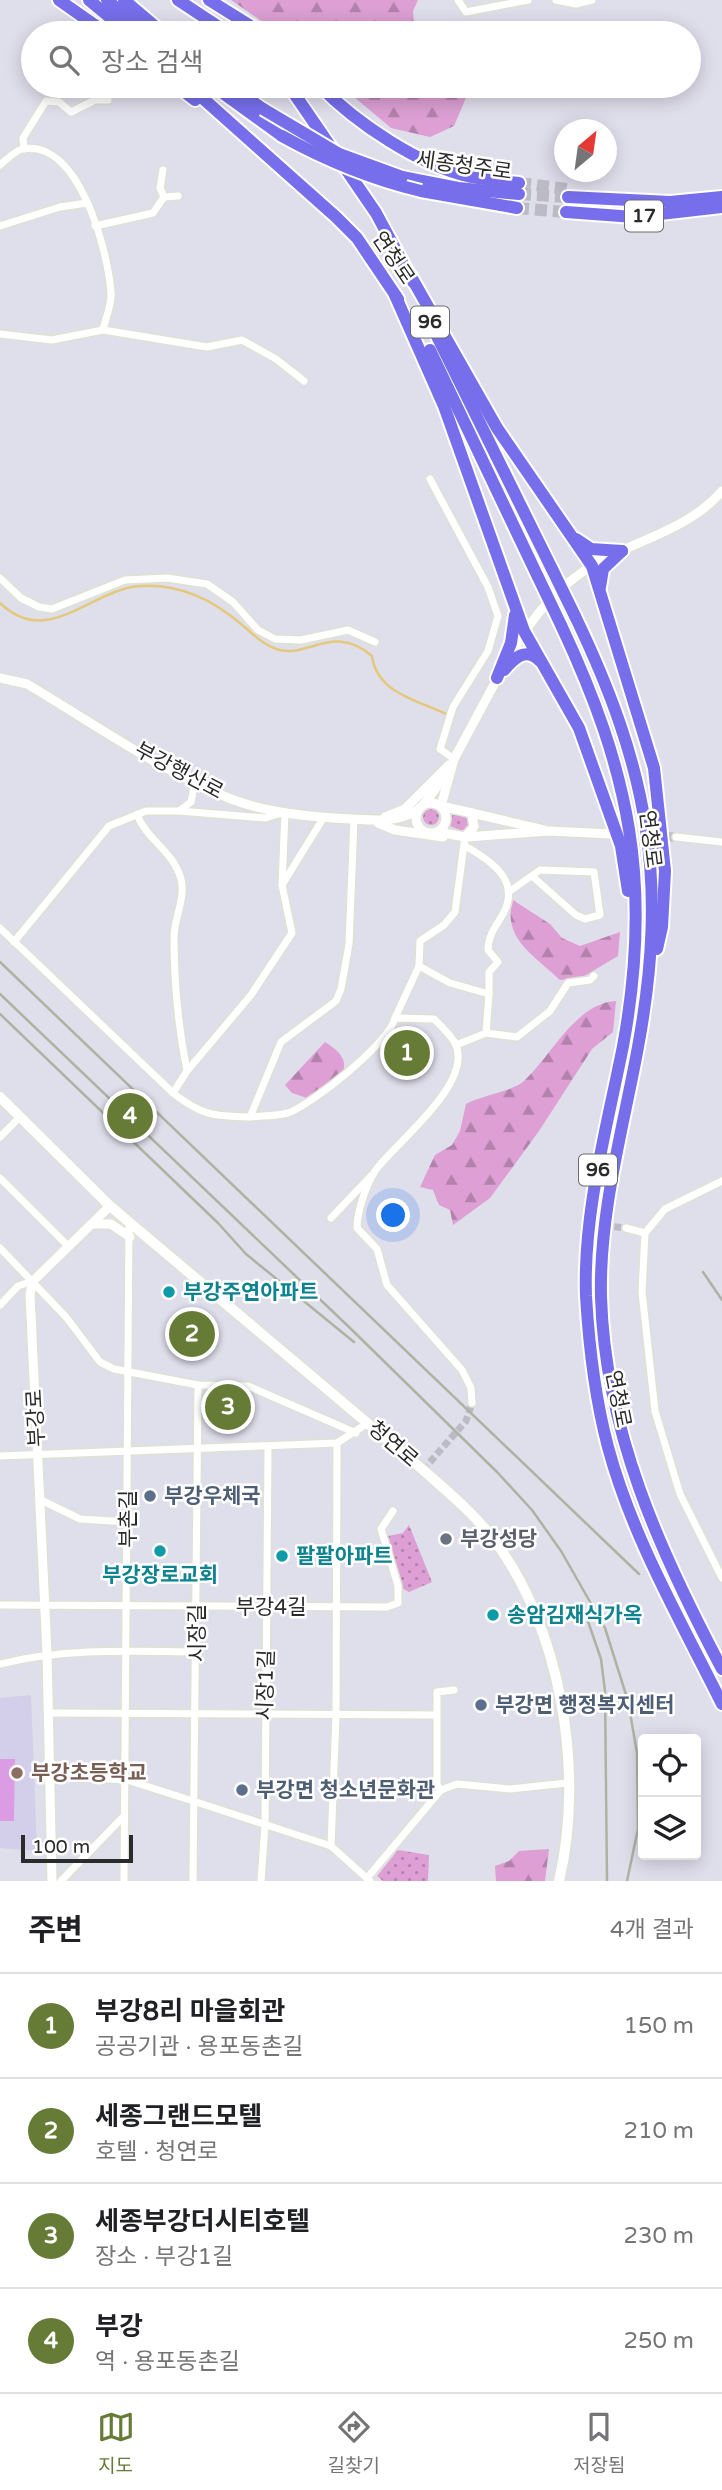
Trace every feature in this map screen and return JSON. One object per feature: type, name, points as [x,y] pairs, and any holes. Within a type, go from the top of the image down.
[{"type":"highway","points":[[59,0],[89,21]]},
{"type":"highway","points":[[89,0],[114,21]]},
{"type":"highway","points":[[107,0],[132,21]]},
{"type":"highway","points":[[124,0],[149,21]]},
{"type":"highway","points":[[178,0],[210,21]]},
{"type":"highway","points":[[194,0],[221,21]]},
{"type":"highway","points":[[209,0],[243,21]]},
{"type":"highway","points":[[192,98],[267,156]]},
{"type":"highway","name":"연청로","points":[[202,98],[357,238],[424,339],[561,625],[605,727],[629,815],[636,867],[636,908],[630,1006],[599,1161],[589,1240],[586,1293],[590,1349],[608,1447],[623,1493],[644,1545],[722,1704]]},
{"type":"highway","name":"세종청주로","points":[[230,98],[282,136],[363,175],[421,191],[517,208]]},
{"type":"highway","name":"세종청주로","points":[[248,98],[339,154],[402,177],[458,188],[519,188],[470,177],[420,157],[373,130],[334,98]]},
{"type":"highway","name":"연청로","points":[[297,98],[376,213],[410,275],[450,367],[575,616],[621,720],[644,813],[652,879],[652,925],[646,1001],[603,1240],[601,1295],[605,1349],[611,1395],[638,1489],[660,1542],[722,1669]]},
{"type":"highway","name":"17","points":[[568,193],[670,202],[722,197]]},
{"type":"highway","name":"17","points":[[566,212],[634,217],[722,206]]},
{"type":"highway","points":[[410,275],[497,428],[592,566],[654,768],[662,821],[665,871],[662,927],[646,1001]]},
{"type":"highway","points":[[395,295],[444,406],[524,631],[579,728],[621,846],[628,880],[630,1006]]},
{"type":"highway","points":[[573,537],[591,549],[622,551]]},
{"type":"highway","points":[[599,594],[603,569],[622,551]]},
{"type":"highway","points":[[497,678],[516,623],[514,601]]},
{"type":"highway","points":[[497,678],[518,655],[535,656],[544,664]]},
{"type":"main road","name":"청연로","points":[[0,1097],[110,1206],[471,1512],[493,1538],[519,1579],[545,1637],[561,1691],[567,1816],[559,1881]]},
{"type":"street","points":[[458,0],[466,12],[528,0]]},
{"type":"street","points":[[556,0],[576,4],[592,0]]},
{"type":"street","points":[[24,149],[23,138],[46,101],[59,102],[71,112],[95,100],[108,100]]},
{"type":"street","points":[[0,165],[24,149],[37,149],[59,158],[79,185],[95,226],[111,296],[103,330]]},
{"type":"street","points":[[163,170],[160,188],[164,197]]},
{"type":"street","points":[[164,197],[178,196]]},
{"type":"street","points":[[95,226],[153,213],[164,197]]},
{"type":"street","points":[[0,226],[60,207],[87,203]]},
{"type":"street","points":[[0,334],[52,340],[103,330],[206,347],[242,340],[276,359],[304,381],[294,373]]},
{"type":"street","points":[[430,479],[488,587],[498,616],[488,651],[453,707],[440,749],[453,763]]},
{"type":"street","points":[[421,830],[416,823],[421,807],[453,763],[524,631],[546,605],[592,566],[680,522],[722,491]]},
{"type":"street","points":[[0,578],[21,598],[39,607],[52,609],[125,580],[167,578],[207,584],[233,602],[258,630],[275,639],[301,640],[348,630],[375,642]]},
{"type":"street","name":"부강행산로","points":[[0,678],[27,684],[195,782],[233,799],[285,812],[374,820]]},
{"type":"street","points":[[441,806],[453,763]]},
{"type":"street","points":[[453,763],[448,795],[450,804],[459,809]]},
{"type":"street","points":[[374,820],[405,808],[453,763]]},
{"type":"street","points":[[178,811],[191,802],[195,782]]},
{"type":"street","points":[[438,832],[446,822],[446,813],[441,806]]},
{"type":"street","points":[[374,820],[396,821],[421,807],[441,806],[549,831]]},
{"type":"street","points":[[14,942],[109,826],[137,814],[178,811],[265,818],[285,812],[282,885],[292,933],[251,995],[187,1071],[173,1093]]},
{"type":"street","points":[[0,928],[173,1093],[202,1113],[250,1117],[286,1113],[313,1101],[393,1026],[419,966],[419,941],[444,925],[455,912],[465,841],[474,827],[472,813]]},
{"type":"street","points":[[137,814],[143,830],[169,854],[182,882],[174,934],[176,1013],[187,1071]]},
{"type":"street","points":[[282,885],[324,817]]},
{"type":"street","points":[[250,1117],[282,1042],[330,1006],[341,989],[349,944],[355,819]]},
{"type":"street","points":[[374,820],[429,833],[438,832],[465,841],[509,883],[508,901],[491,932],[488,945],[488,950],[498,962],[489,972],[486,1033]]},
{"type":"street","points":[[374,820],[395,830],[465,841],[549,831],[611,834]]},
{"type":"street","points":[[676,836],[722,843]]},
{"type":"street","points":[[510,891],[540,870],[594,872],[600,915],[585,919],[576,915],[532,876]]},
{"type":"street","points":[[419,966],[450,983],[489,994]]},
{"type":"street","points":[[456,1045],[486,1033],[517,1037],[550,1010],[568,983],[590,981],[594,976]]},
{"type":"street","points":[[331,1218],[448,1087],[456,1069],[456,1045],[434,1019],[395,1018]]},
{"type":"street","points":[[0,1137],[20,1117]]},
{"type":"street","points":[[374,1173],[357,1217],[357,1228],[377,1249],[387,1285],[462,1370],[471,1388],[472,1403]]},
{"type":"street","points":[[0,1178],[68,1246]]},
{"type":"street","points":[[722,1181],[665,1209],[645,1233],[642,1292],[655,1411],[680,1493],[722,1578]]},
{"type":"street","points":[[0,1305],[18,1286],[33,1281],[110,1206]]},
{"type":"street","name":"부촌길","points":[[124,1881],[127,1780],[129,1222]]},
{"type":"street","points":[[91,1224],[111,1224],[130,1237]]},
{"type":"street","points":[[626,1228],[645,1233]]},
{"type":"street","points":[[0,1248],[33,1281],[100,1362],[129,1372],[198,1385],[247,1385],[356,1433]]},
{"type":"street","name":"부강로","points":[[33,1281],[30,1294],[47,1653],[52,1881]]},
{"type":"street","name":"시장길","points":[[192,1881],[197,1714],[198,1385]]},
{"type":"street","points":[[0,1456],[337,1443],[368,1423]]},
{"type":"street","points":[[331,1846],[336,1716],[337,1443]]},
{"type":"street","name":"시장1길","points":[[261,1881],[265,1825],[268,1447]]},
{"type":"street","points":[[39,1499],[80,1519],[128,1521]]},
{"type":"street","name":"부강4길","points":[[44,1604],[128,1607],[387,1607],[398,1603],[398,1586],[381,1530],[393,1511]]},
{"type":"street","points":[[0,1605],[44,1604]]},
{"type":"street","points":[[0,1664],[47,1653],[127,1649],[197,1652]]},
{"type":"street","points":[[441,1790],[437,1786],[437,1692],[454,1690]]},
{"type":"street","points":[[48,1713],[436,1715]]},
{"type":"street","points":[[49,1776],[127,1780],[193,1801],[331,1846],[369,1880],[441,1790],[457,1784],[510,1789],[567,1783]]},
{"type":"street","points":[[61,1881],[124,1816]]},
{"type":"shaded area","name":"부강초등학교","points":[[31,1695],[37,1851],[0,1848],[0,1698]]},
{"type":"shaded area","points":[[0,1759],[15,1759],[14,1821],[0,1821]]},
{"type":"green space","points":[[231,0],[418,0],[413,11],[414,21],[262,21]]},
{"type":"green space","points":[[355,98],[466,98],[454,126],[430,137],[391,128]]},
{"type":"green space","points":[[428,809],[434,809],[439,817],[437,823],[428,825],[423,820],[423,814]]},
{"type":"green space","points":[[452,815],[466,816],[469,824],[462,831],[450,826]]},
{"type":"green space","points":[[513,900],[550,924],[562,938],[580,946],[620,932],[618,956],[581,978],[560,980],[523,946],[517,936],[512,926]]},
{"type":"green space","points":[[616,1001],[613,1032],[592,1049],[539,1131],[490,1198],[453,1225],[450,1210],[439,1205],[433,1190],[420,1187],[435,1155],[452,1145],[460,1131],[466,1104],[520,1084],[577,1020],[602,1004]]},
{"type":"green space","points":[[325,1042],[342,1058],[343,1072],[313,1100],[292,1093],[285,1085]]},
{"type":"green space","points":[[409,1525],[432,1582],[409,1592],[402,1588],[388,1536],[403,1533]]},
{"type":"green space","points":[[549,1849],[545,1881],[496,1881],[495,1866],[509,1861],[519,1851]]},
{"type":"green space","points":[[398,1850],[429,1855],[428,1881],[383,1881],[377,1876]]},
{"type":"waterway","points":[[0,603],[17,616],[35,620],[52,619],[121,590],[139,586],[181,590],[218,607],[261,641],[276,649],[298,650],[332,642],[358,646],[372,656],[375,669],[390,687],[446,714]]},
{"type":"tunnel","points":[[519,183],[567,189]]},
{"type":"tunnel","points":[[519,194],[568,197]]},
{"type":"tunnel","points":[[517,208],[566,212]]},
{"type":"tunnel","points":[[627,835],[676,837]]},
{"type":"tunnel","points":[[583,1223],[626,1228]]},
{"type":"tunnel","points":[[423,1470],[466,1421],[472,1403]]},
{"type":"railway","points":[[0,962],[639,1574]]},
{"type":"railway","points":[[0,994],[497,1472],[532,1510],[561,1551],[605,1628],[628,1701],[637,1753],[638,1829],[627,1881]]},
{"type":"railway","points":[[0,1014],[218,1223],[246,1254],[354,1342]]},
{"type":"railway","points":[[703,1272],[722,1300]]},
{"type":"railway","points":[[582,1604],[601,1659],[605,1691],[607,1881]]},
{"type":"place","name":"부강8리 마을회관","points":[[407,1053]]},
{"type":"place","name":"부강","points":[[130,1116]]},
{"type":"place","name":"부강주연아파트","points":[[169,1292]]},
{"type":"place","name":"세종그랜드모텔","points":[[192,1334]]},
{"type":"place","name":"세종부강더시티호텔","points":[[228,1407]]},
{"type":"place","name":"부강우체국","points":[[150,1496]]},
{"type":"place","name":"부강성당","points":[[446,1539]]},
{"type":"place","name":"부강장로교회","points":[[160,1551]]},
{"type":"place","name":"팔팔아파트","points":[[282,1556]]},
{"type":"place","name":"송암김재식가옥","points":[[493,1615]]},
{"type":"place","name":"부강면 행정복지센터","points":[[481,1705]]},
{"type":"place","name":"부강초등학교","points":[[17,1773]]},
{"type":"place","name":"부강면 청소년문화관","points":[[242,1790]]}]
